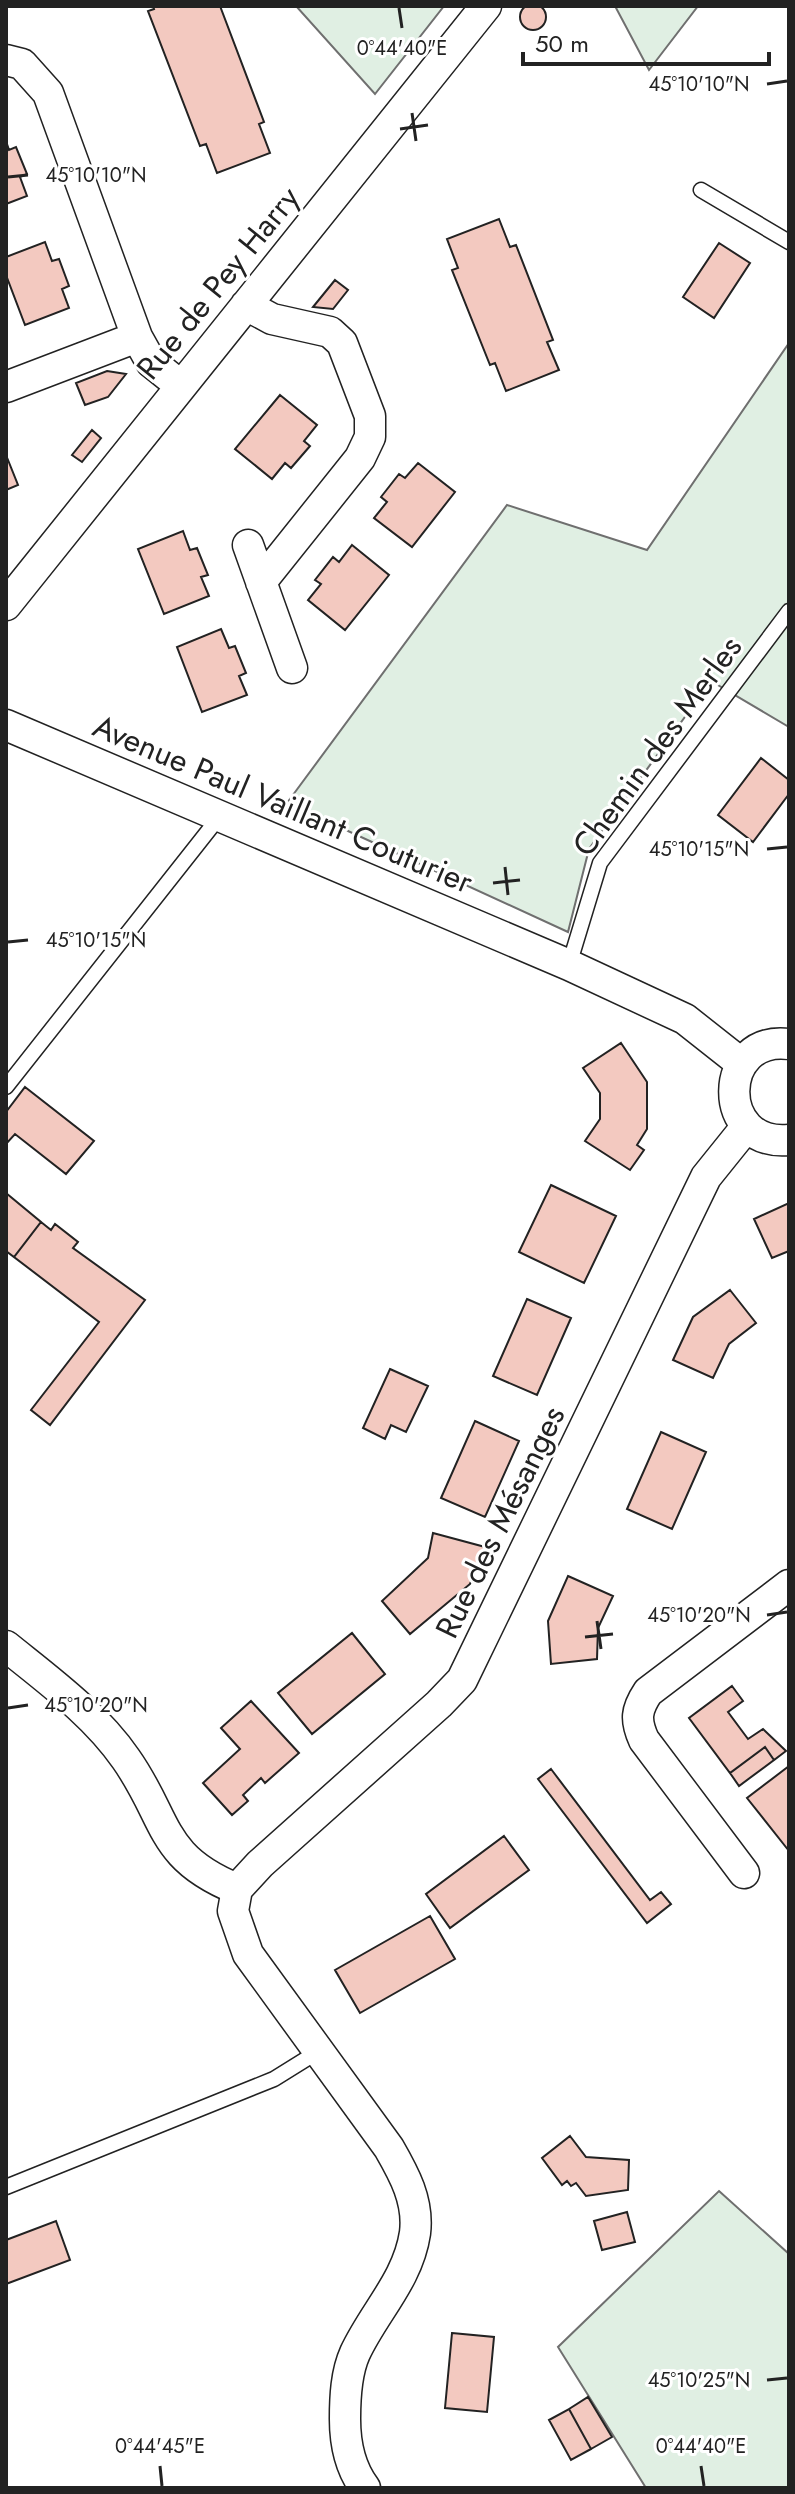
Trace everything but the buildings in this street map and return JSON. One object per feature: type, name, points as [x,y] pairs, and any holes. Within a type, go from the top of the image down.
[{"type":"street","name":"Rue de Pey Harry","points":[[6,605],[486,6]]},
{"type":"street","points":[[6,60],[22,64],[48,93],[137,337],[151,362],[181,386]]},
{"type":"street","points":[[246,305],[272,319],[330,332],[342,343],[370,416],[370,437],[360,458],[261,582]]},
{"type":"street","points":[[6,387],[137,337]]},
{"type":"street","points":[[248,545],[292,668]]},
{"type":"street","name":"Avenue Paul Vaillant Couturier","points":[[6,725],[569,965],[685,1019],[742,1064]]},
{"type":"street","points":[[789,1044],[768,1045],[742,1064],[733,1089],[739,1115],[747,1126],[770,1140],[789,1140]]},
{"type":"street","name":"Rue des Mésanges","points":[[237,1889],[260,1864],[462,1680],[706,1177],[747,1126]]},
{"type":"street","points":[[744,1873],[644,1740],[637,1724],[637,1708],[648,1692],[789,1585]]},
{"type":"street","points":[[6,1646],[106,1734],[126,1759],[171,1843],[187,1862],[206,1876],[237,1889],[233,1911],[248,1954],[389,2148],[407,2179],[414,2206],[415,2231],[410,2255],[398,2282],[355,2354],[349,2375],[345,2415],[348,2455],[365,2488]]},
{"type":"lane","points":[[701,190],[789,242]]},
{"type":"lane","name":"Chemin des Merles","points":[[569,965],[600,863],[789,611]]},
{"type":"lane","points":[[6,1087],[220,816]]},
{"type":"lane","points":[[6,2187],[274,2079],[319,2051]]},
{"type":"green space","points":[[296,6],[444,6],[375,94]]},
{"type":"green space","points":[[615,6],[698,6],[649,70]]},
{"type":"green space","points":[[789,343],[789,727],[711,681],[589,849],[568,932],[287,803],[507,505],[647,550]]},
{"type":"green space","points":[[719,2191],[789,2254],[789,2488],[646,2488],[558,2347]]}]
